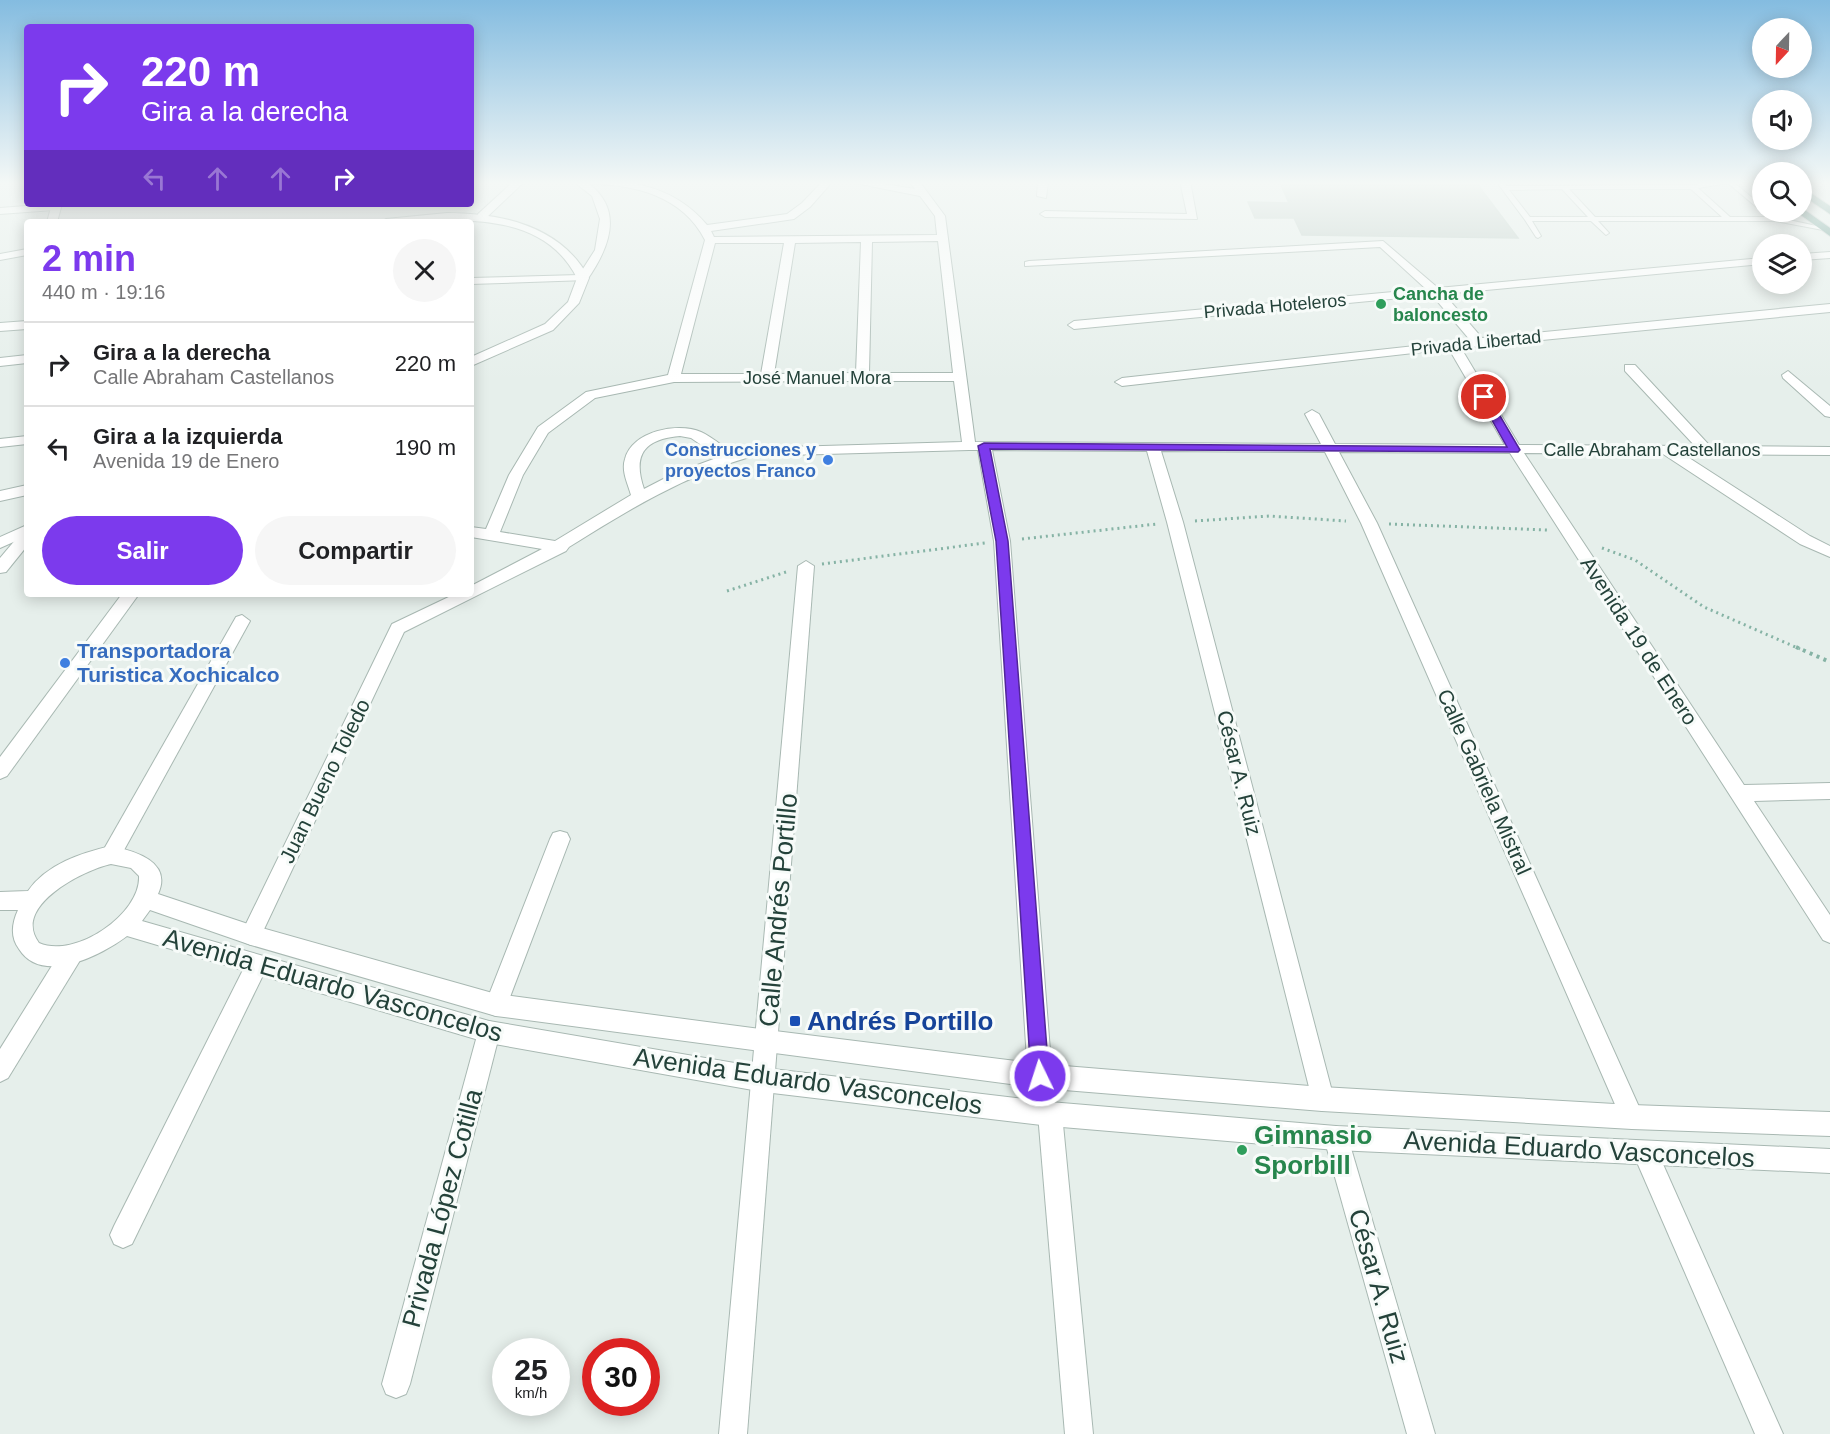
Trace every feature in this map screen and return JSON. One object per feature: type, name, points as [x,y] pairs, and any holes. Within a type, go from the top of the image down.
[{"type":"street","points":[[563,248],[584,278]]},
{"type":"street","points":[[474,361],[549,327],[573,303],[601,248]]},
{"type":"street","points":[[674,378],[705,248]]},
{"type":"street","points":[[767,378],[789,248]]},
{"type":"street","points":[[862,379],[867,248]]},
{"type":"street","points":[[944,248],[960,377],[1002,541],[1040,1076]]},
{"type":"street","points":[[1029,264],[1300,248]]},
{"type":"street","points":[[1388,248],[1435,291],[1479,343]]},
{"type":"street","points":[[0,257],[24,253]]},
{"type":"street","points":[[1812,256],[1830,255]]},
{"type":"street","name":"Privada Hoteleros","points":[[1074,325],[1752,262]]},
{"type":"street","points":[[474,281],[584,278]]},
{"type":"street","name":"Privada Libertad","points":[[1122,382],[1454,345],[1830,308]]},
{"type":"street","points":[[0,327],[24,326]]},
{"type":"street","name":"Avenida 19 de Enero","points":[[1454,345],[1515,450],[1830,933]]},
{"type":"street","points":[[0,362],[24,359]]},
{"type":"street","points":[[1630,368],[1706,450]]},
{"type":"street","points":[[1788,375],[1830,413]]},
{"type":"street","name":"José Manuel Mora","points":[[491,535],[516,475],[543,430],[591,395],[674,378],[960,377]]},
{"type":"street","name":"Calle Gabriela Mistral","points":[[1312,414],[1369,523],[1632,1117]]},
{"type":"street","points":[[639,496],[631,471],[633,454],[649,440],[671,432],[695,434],[728,457]]},
{"type":"street","points":[[0,443],[24,440]]},
{"type":"street","name":"Calle Abraham Castellanos","points":[[474,592],[508,578],[561,547],[639,496],[728,457],[753,452],[976,446],[1830,451]]},
{"type":"street","name":"César A. Ruiz","points":[[1153,447],[1176,522],[1322,1099]]},
{"type":"street","points":[[1666,450],[1805,540],[1830,552]]},
{"type":"street","points":[[0,485],[24,481]]},
{"type":"street","points":[[0,496],[24,491]]},
{"type":"street","points":[[0,543],[24,531]]},
{"type":"street","points":[[474,532],[561,547]]},
{"type":"street","points":[[0,568],[24,540]]},
{"type":"street","name":"Calle Andrés Portillo","points":[[733,1434],[765,1080],[806,566]]},
{"type":"street","points":[[0,771],[129,597]]},
{"type":"street","name":"Calle Abraham Castellanos","points":[[398,628],[463,597]]},
{"type":"street","points":[[111,855],[242,621]]},
{"type":"street","name":"Juan Bueno Toledo","points":[[251,934],[398,628]]},
{"type":"street","points":[[1737,793],[1830,791]]},
{"type":"street","points":[[496,1005],[560,839]]},
{"type":"street","points":[[111,855],[128,856],[140,862],[148,872],[150,884],[146,900],[126,926],[90,949],[71,956],[51,957],[36,952],[26,944],[22,931],[24,916],[33,900],[48,883],[68,869],[89,859],[111,855]]},
{"type":"street","points":[[0,901],[33,900]]},
{"type":"street","name":"Avenida Eduardo Vasconcelos","points":[[146,900],[251,934],[496,1005],[1040,1076],[1322,1099],[1632,1117],[1830,1124]]},
{"type":"street","name":"Avenida Eduardo Vasconcelos","points":[[126,926],[489,1032],[765,1080],[1050,1114],[1336,1138],[1830,1161]]},
{"type":"street","points":[[0,1070],[71,956]]},
{"type":"street","points":[[123,1235],[257,965]]},
{"type":"street","name":"Privada López Cotilla","points":[[396,1384],[489,1032]]},
{"type":"street","points":[[1050,1114],[1079,1434]]},
{"type":"street","name":"César A. Ruiz","points":[[1336,1138],[1421,1434]]},
{"type":"street","points":[[1645,1153],[1769,1434]]},
{"type":"path","points":[[727,591],[806,566],[1176,522],[1269,516],[1369,523],[1548,530],[1635,560],[1704,607],[1830,662]]},
{"type":"place","name":"Cancha de baloncesto","points":[[1381,304]]},
{"type":"place","name":"Construcciones y proyectos Franco","points":[[828,460]]},
{"type":"place","name":"Transportadora Turistica Xochicalco","points":[[65,663]]},
{"type":"place","name":"Andrés Portillo","points":[[795,1021]]},
{"type":"place","name":"Gimnasio Sporbill","points":[[1242,1150]]},
{"type":"route","points":[[1040,1076],[1002,541],[984,446],[1515,450],[1484,397]]}]
